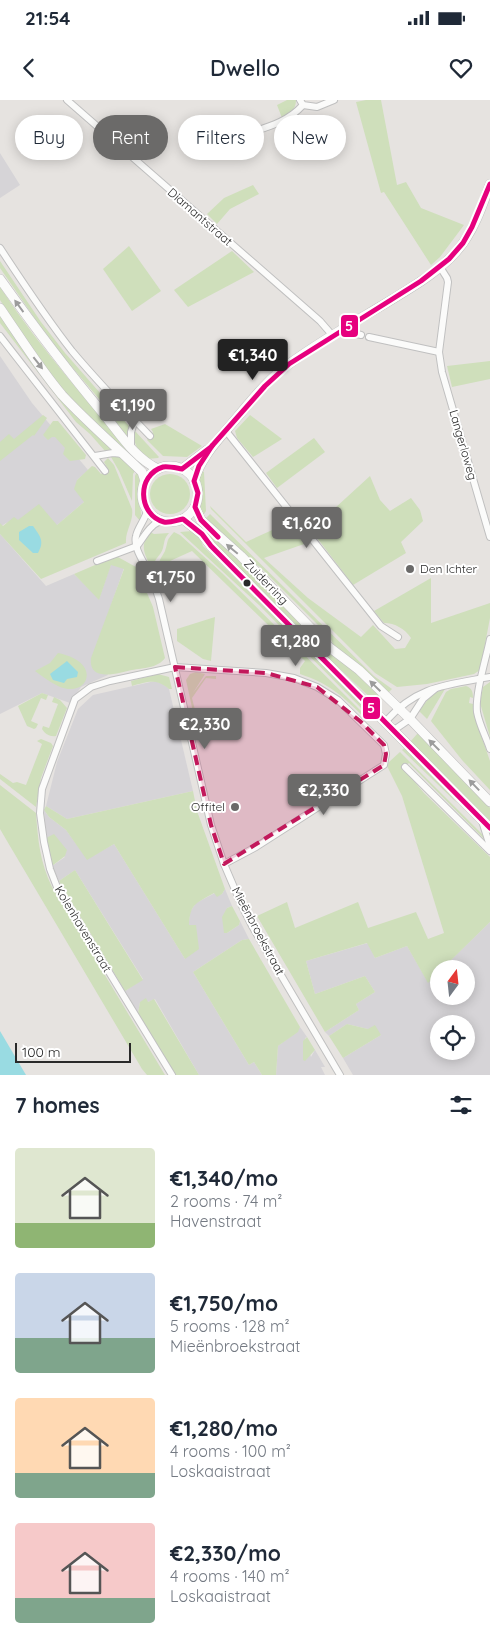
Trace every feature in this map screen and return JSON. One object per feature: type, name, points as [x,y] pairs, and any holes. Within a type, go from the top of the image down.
[{"type":"main road","points":[[182,469],[211,447],[279,372],[289,364],[421,281],[440,267],[457,251],[468,234],[487,200],[490,184]]},
{"type":"main road","points":[[0,279],[128,451],[142,472],[145,481]]},
{"type":"main road","points":[[0,308],[19,339],[62,394],[90,423],[128,451],[158,469]]},
{"type":"main road","points":[[194,481],[199,466],[211,447]]},
{"type":"main road","points":[[169,466],[182,469],[194,481],[198,493],[195,507],[183,519],[175,522],[160,521],[147,511],[142,496],[145,481],[151,473],[158,469],[169,466]]},
{"type":"main road","name":"Zuiderring","points":[[195,507],[201,520],[241,556],[329,647],[359,670],[398,708],[490,802]]},
{"type":"main road","name":"Zuiderring","points":[[183,519],[202,534],[211,546],[490,828]]},
{"type":"street","name":"Diamantstraat","points":[[66,100],[318,320],[333,336]]},
{"type":"street","points":[[264,127],[294,115],[301,102],[318,106],[334,100]]},
{"type":"street","points":[[0,248],[71,350],[150,436]]},
{"type":"street","name":"Langerloweg","points":[[440,267],[448,282],[439,352],[442,372],[490,537]]},
{"type":"street","points":[[346,328],[353,333],[361,335]]},
{"type":"street","points":[[0,336],[105,470]]},
{"type":"street","points":[[369,337],[439,352]]},
{"type":"street","points":[[94,456],[128,451],[135,420]]},
{"type":"street","points":[[226,431],[381,626],[398,637]]},
{"type":"street","points":[[137,546],[135,539],[137,531],[145,519],[147,511]]},
{"type":"street","points":[[97,561],[137,546],[154,524],[160,521]]},
{"type":"street","name":"Mieënbroekstraat","points":[[137,546],[138,553],[149,573],[159,599],[211,825],[224,864],[252,926],[340,1075]]},
{"type":"street","points":[[490,639],[477,694],[478,714],[490,748]]},
{"type":"street","name":"Kolenhavenstraat","points":[[172,1075],[57,887],[50,869],[40,814],[42,789],[75,699],[79,695],[91,687],[110,681],[174,667],[266,673],[294,678],[317,687],[338,700],[384,745],[386,754],[384,765],[256,847],[224,864]]},
{"type":"street","points":[[386,721],[398,708],[430,688],[490,677]]},
{"type":"street","points":[[394,730],[410,720],[424,699],[439,687]]},
{"type":"street","points":[[405,766],[490,851]]},
{"type":"street","points":[[482,820],[490,846]]},
{"type":"highlighted area","points":[[175,667],[266,673],[317,687],[360,721],[384,745],[386,754],[384,765],[224,864],[211,825]]},
{"type":"shaded area","points":[[0,153],[20,185],[0,198]]},
{"type":"shaded area","points":[[0,356],[32,403],[88,470],[77,480],[85,501],[57,525],[18,520],[6,523],[0,527]]},
{"type":"shaded area","points":[[0,534],[46,586],[74,574],[99,599],[111,564],[124,568],[96,648],[108,675],[81,687],[70,703],[42,693],[0,714]]},
{"type":"shaded area","points":[[155,681],[169,689],[193,791],[67,819],[46,806],[57,762],[78,709],[93,695]]},
{"type":"shaded area","points":[[44,810],[49,817],[66,830],[87,859],[114,844],[185,959],[190,912],[196,903],[215,893],[217,896],[222,894],[225,889],[232,906],[227,908],[224,932],[227,933],[239,925],[240,921],[249,939],[242,940],[193,972],[249,1065],[254,1062],[262,1075],[199,1075],[155,999],[148,1002],[140,1002],[138,1013],[125,991],[143,979],[75,870],[59,881],[52,866],[65,857],[46,838]]},
{"type":"shaded area","points":[[490,922],[490,1075],[353,1075],[343,1058],[381,1035],[368,1029],[347,1024],[329,1036],[325,1032],[359,1010],[356,1004],[375,992],[365,976],[315,994],[306,961],[368,943],[375,958],[407,946],[428,982],[430,980],[430,1005],[475,1005],[475,960],[451,960]]},
{"type":"shaded area","points":[[300,1027],[307,1037],[305,1038],[311,1057],[315,1050],[325,1067],[321,1067],[325,1075],[276,1075],[278,1046],[297,1032]]},
{"type":"green space","points":[[287,100],[296,100],[294,109],[287,115],[281,115],[277,105]]},
{"type":"green space","points":[[381,100],[397,185],[406,182],[421,208],[464,225],[440,257],[431,265],[384,192],[381,193],[356,102]]},
{"type":"green space","points":[[253,185],[259,194],[230,209],[217,224],[207,214],[224,198]]},
{"type":"green space","points":[[129,246],[161,291],[132,311],[103,269]]},
{"type":"green space","points":[[232,251],[254,272],[188,307],[174,290]]},
{"type":"green space","points":[[0,261],[41,322],[65,353],[129,426],[127,438],[105,406],[61,354],[38,323],[0,268]]},
{"type":"green space","points":[[0,287],[50,356],[143,464],[140,466],[71,401],[48,371],[0,300]]},
{"type":"green space","points":[[0,316],[23,348],[114,449],[105,451],[76,422],[0,323]]},
{"type":"green space","points":[[490,361],[490,379],[452,387],[447,366]]},
{"type":"green space","points":[[43,415],[47,418],[34,436],[0,461],[0,442],[9,434],[14,439]]},
{"type":"green space","points":[[250,415],[282,439],[253,457],[237,438],[235,431]]},
{"type":"green space","points":[[53,421],[58,421],[86,455],[85,459],[70,461],[63,454],[65,448],[55,437],[48,440],[43,435]]},
{"type":"green space","points":[[165,424],[202,446],[187,457],[163,456],[147,440],[153,432],[151,429]]},
{"type":"green space","points":[[135,431],[158,458],[147,459],[141,453],[136,447]]},
{"type":"green space","points":[[314,438],[325,452],[277,488],[266,473]]},
{"type":"green space","points":[[115,456],[136,469],[133,474],[132,501],[111,457]]},
{"type":"green space","points":[[108,458],[114,465],[132,509],[132,518],[126,543],[41,579],[0,534],[0,523],[3,526],[14,517],[18,520],[39,504],[57,525],[84,502],[74,489],[77,480],[92,466],[101,474],[108,469],[104,462]]},
{"type":"green space","points":[[201,470],[204,472],[206,511],[202,517],[200,479]]},
{"type":"green space","points":[[137,471],[140,481],[138,496],[141,514],[140,521],[135,515],[135,476]]},
{"type":"green space","points":[[170,474],[184,480],[190,494],[184,508],[170,514],[156,508],[150,494],[156,480]]},
{"type":"green space","points":[[370,476],[380,500],[390,511],[411,498],[420,510],[423,521],[401,542],[406,553],[353,585],[311,530]]},
{"type":"green space","points":[[210,506],[246,542],[290,522],[307,543],[264,558],[308,598],[361,637],[373,625],[395,649],[405,648],[411,638],[399,627],[384,623],[374,611],[431,578],[431,623],[490,603],[490,618],[480,670],[474,674],[427,684],[397,687],[375,673]]},
{"type":"green space","points":[[210,514],[374,676],[392,689],[388,693],[334,646],[330,637],[260,567],[247,559],[204,520]]},
{"type":"green space","points":[[200,523],[384,697],[377,704],[308,639],[219,549],[198,525]]},
{"type":"green space","points":[[192,531],[199,535],[203,546],[308,650],[315,653],[372,709],[367,714],[259,605],[180,532]]},
{"type":"green space","points":[[150,532],[154,534],[169,533],[165,538],[162,551],[155,562],[153,571],[144,552],[144,542]]},
{"type":"green space","points":[[174,532],[180,535],[222,573],[365,715],[363,716],[327,686],[300,674],[300,668],[305,661],[192,551],[159,566],[168,540]]},
{"type":"green space","points":[[116,556],[136,567],[153,607],[165,658],[158,664],[150,667],[113,674],[99,674],[91,666],[91,658],[124,569],[111,565],[99,600],[74,574]]},
{"type":"green space","points":[[215,617],[211,661],[203,659],[177,641],[177,629]]},
{"type":"green space","points":[[58,653],[82,664],[86,671],[86,678],[83,684],[77,688],[68,689],[58,686],[35,671],[50,663]]},
{"type":"green space","points":[[196,672],[205,674],[193,693],[206,676],[216,676],[216,679],[206,678],[192,698],[201,734],[198,735],[186,680],[190,674]]},
{"type":"green space","points":[[158,674],[169,677],[172,689],[155,682],[132,686],[131,681]]},
{"type":"green space","points":[[490,682],[490,737],[480,703],[483,687]]},
{"type":"green space","points":[[466,686],[472,692],[473,698],[470,697],[469,703],[473,704],[475,718],[490,761],[490,790],[462,760],[431,721],[446,692]]},
{"type":"green space","points":[[445,689],[427,719],[419,711],[432,694]]},
{"type":"green space","points":[[42,693],[48,695],[46,700],[41,698],[31,721],[38,724],[34,729],[27,726],[18,706]]},
{"type":"green space","points":[[54,697],[60,700],[67,708],[56,736],[48,735],[42,729],[43,726],[49,728],[58,704],[52,702]]},
{"type":"green space","points":[[418,733],[485,800],[490,808],[490,821],[410,742]]},
{"type":"green space","points":[[41,739],[51,743],[53,746],[41,778],[36,807],[0,779],[0,774],[13,783],[17,782],[26,785],[42,744],[37,741]]},
{"type":"green space","points":[[407,745],[427,766],[457,803],[402,750]]},
{"type":"green space","points":[[400,752],[485,837],[486,841],[409,763],[403,768],[424,793],[490,857],[490,922],[451,960],[430,960],[430,981],[428,983],[407,946],[375,958],[367,943],[306,961],[315,994],[365,976],[375,992],[356,1004],[359,1010],[325,1032],[257,916],[287,902],[295,928],[358,902],[368,928],[416,912],[428,939],[444,933],[402,796],[387,766]]},
{"type":"green space","points":[[0,785],[36,813],[40,851],[52,887],[165,1075],[147,1075],[142,1069],[0,829]]},
{"type":"green space","points":[[193,791],[197,811],[225,889],[217,897],[214,893],[196,904],[193,908],[189,925],[196,925],[199,949],[185,959],[114,844],[87,860],[66,830],[49,817],[44,810],[46,806],[67,819]]},
{"type":"green space","points":[[54,834],[67,850],[65,856],[52,866],[46,838]]},
{"type":"green space","points":[[75,870],[143,980],[125,991],[59,881]]},
{"type":"green space","points":[[232,906],[240,921],[239,925],[224,933],[222,917],[227,908]]},
{"type":"green space","points":[[249,939],[300,1027],[298,1032],[278,1046],[276,1075],[262,1075],[254,1062],[249,1065],[193,972],[242,940]]},
{"type":"green space","points":[[146,998],[148,1002],[154,999],[199,1075],[176,1075],[138,1013],[140,1002]]},
{"type":"green space","points":[[347,1024],[368,1029],[375,1025],[381,1035],[343,1058],[329,1036]]},
{"type":"green space","points":[[307,1037],[315,1050],[305,1061],[303,1060],[303,1041]]},
{"type":"water","points":[[29,526],[33,526],[41,539],[38,553],[33,553],[19,540],[19,532]]},
{"type":"water","points":[[67,661],[78,672],[77,677],[67,679],[64,683],[53,680],[50,674]]},
{"type":"water","points":[[0,1031],[26,1075],[0,1075]]},
{"type":"transit line","name":"5","points":[[490,184],[472,227],[463,243],[449,259],[421,281],[289,364],[265,386],[211,447],[182,469],[163,467],[154,471],[148,478],[144,495],[145,504],[155,518],[164,522],[183,519],[202,534],[211,546],[490,828]]},
{"type":"transit line","name":"5","points":[[212,446],[199,466],[194,481],[198,493],[195,507],[201,520],[218,537]]},
{"type":"place","name":"Den Ichter","points":[[410,569]]},
{"type":"place","name":"Offitel","points":[[235,807]]}]
